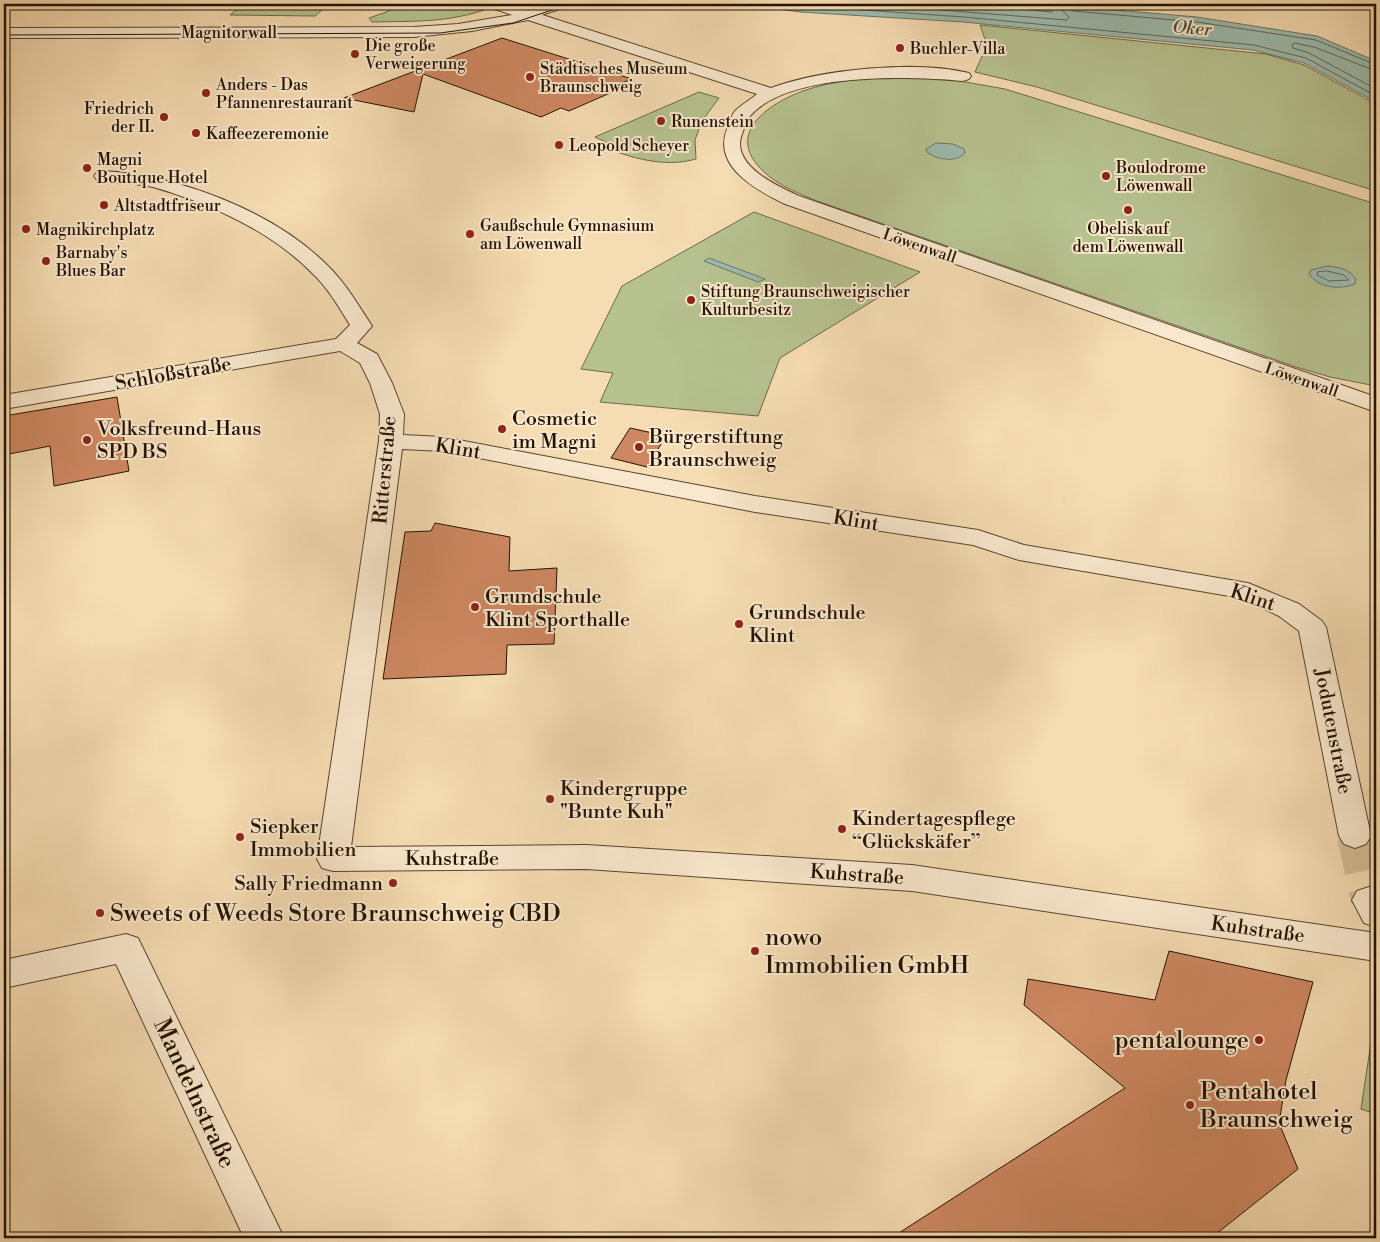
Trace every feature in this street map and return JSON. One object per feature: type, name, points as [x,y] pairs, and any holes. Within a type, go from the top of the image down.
[{"type":"street","points":[[494,4],[772,94]]},
{"type":"street","name":"Magnitorwall","points":[[4,33],[454,30],[494,25],[561,4]]},
{"type":"street","name":"Löwenwall","points":[[963,76],[907,72],[856,74],[810,81],[772,94],[757,102],[737,122],[732,133],[731,144],[735,156],[743,168],[771,190],[816,208],[1376,405]]},
{"type":"street","points":[[103,176],[158,183],[204,200],[256,224],[296,247],[319,268],[343,296],[360,326],[343,344]]},
{"type":"street","name":"Schloßstraße","points":[[4,402],[343,344]]},
{"type":"street","name":"Ritterstraße","points":[[333,859],[390,441],[392,414],[381,383],[369,359],[343,344]]},
{"type":"street","name":"Klint","points":[[390,441],[443,444],[755,504],[978,538],[1019,552],[1248,591],[1289,610],[1312,627]]},
{"type":"street","name":"Jodutenstraße","points":[[1312,627],[1355,836]]},
{"type":"street","name":"Kuhstraße","points":[[333,859],[586,857],[912,878],[1376,947]]},
{"type":"street","name":"Mandelnstraße","points":[[4,974],[126,948],[264,1238]]},
{"type":"green space","points":[[244,4],[299,4],[296,6],[322,10],[315,16],[230,15]]},
{"type":"green space","points":[[400,4],[472,4],[487,9],[444,19],[372,22],[369,18],[389,11]]},
{"type":"green space","points":[[980,25],[1266,54],[1304,65],[1376,104],[1376,191],[1037,87],[975,72],[987,45]]},
{"type":"green space","points":[[900,77],[954,80],[1005,89],[1376,204],[1376,386],[1330,377],[1296,367],[817,201],[776,181],[764,172],[752,158],[748,145],[749,133],[755,122],[764,112],[776,104],[803,91],[827,84],[863,79]]},
{"type":"green space","points":[[699,92],[719,98],[702,121],[695,140],[696,159],[684,162],[660,162],[636,158],[601,146],[608,143],[595,137]]},
{"type":"green space","points":[[754,212],[920,272],[780,358],[758,416],[600,402],[613,373],[581,369],[622,286]]},
{"type":"green space","points":[[1376,1009],[1376,1114],[1361,1109]]},
{"type":"water","name":"Oker","points":[[742,4],[1045,4],[1197,17],[1317,36],[1376,61],[1376,102],[1304,63],[1253,50],[963,22],[800,12]]},
{"type":"water","points":[[936,143],[953,144],[964,149],[965,153],[952,159],[936,157],[927,152],[926,149]]},
{"type":"water","points":[[709,258],[765,279],[758,282],[704,261]]},
{"type":"water","points":[[1327,266],[1347,271],[1356,279],[1355,284],[1343,287],[1324,285],[1313,279],[1309,274],[1311,270]]},
{"type":"building","name":"Städtisches Museum Braunschweig","points":[[502,38],[632,79],[610,88],[617,90],[569,111],[561,108],[541,117],[423,74],[414,112],[344,98]]},
{"type":"building","name":"Volksfreund-Haus SPD BS","points":[[117,397],[129,471],[54,486],[50,446],[4,455],[4,416]]},
{"type":"building","name":"Bürgerstiftung Braunschweig","points":[[630,428],[666,436],[647,467],[611,458]]},
{"type":"building","name":"Grundschule Klint Sporthalle","points":[[435,523],[510,537],[509,571],[557,568],[554,644],[507,645],[506,674],[383,679],[405,532],[431,531]]},
{"type":"building","name":"Pentahotel Braunschweig","points":[[1169,951],[1313,982],[1286,1080],[1279,1123],[1298,1169],[1211,1238],[891,1238],[1125,1088],[1024,1005],[1028,979],[1155,1000]]},
{"type":"tunnel","points":[[1355,836],[1369,900]]},
{"type":"tram line","points":[[4,35],[440,33],[513,23],[570,4]]},
{"type":"place","name":"Buchler-Villa","points":[[900,48]]},
{"type":"place","name":"Die große Verweigerung","points":[[355,54]]},
{"type":"place","name":"Städtisches Museum Braunschweig","points":[[530,77]]},
{"type":"place","name":"Anders - Das Pfannenrestaurant","points":[[206,93]]},
{"type":"place","name":"Friedrich der II.","points":[[164,117]]},
{"type":"place","name":"Runenstein","points":[[661,121]]},
{"type":"place","name":"Kaffeezeremonie","points":[[196,133]]},
{"type":"place","name":"Leopold Scheyer","points":[[559,145]]},
{"type":"place","name":"Magni Boutique Hotel","points":[[87,168]]},
{"type":"place","name":"Boulodrome Löwenwall","points":[[1106,176]]},
{"type":"place","name":"Altstadtfriseur","points":[[104,205]]},
{"type":"place","name":"Obelisk auf dem Löwenwall","points":[[1128,210]]},
{"type":"place","name":"Magnikirchplatz","points":[[26,229]]},
{"type":"place","name":"Gaußschule Gymnasium am Löwenwall","points":[[470,234]]},
{"type":"place","name":"Barnaby's Blues Bar","points":[[46,261]]},
{"type":"place","name":"Stiftung Braunschweigischer Kulturbesitz","points":[[691,300]]},
{"type":"place","name":"Cosmetic im Magni","points":[[502,429]]},
{"type":"place","name":"Volksfreund-Haus SPD BS","points":[[87,440]]},
{"type":"place","name":"Bürgerstiftung Braunschweig","points":[[639,447]]},
{"type":"place","name":"Grundschule Klint Sporthalle","points":[[475,607]]},
{"type":"place","name":"Grundschule Klint","points":[[739,624]]},
{"type":"place","name":"Kindergruppe \"Bunte Kuh\"","points":[[550,799]]},
{"type":"place","name":"Kindertagespflege “Glückskäfer”","points":[[842,829]]},
{"type":"place","name":"Siepker Immobilien","points":[[240,837]]},
{"type":"place","name":"Sally Friedmann","points":[[393,883]]},
{"type":"place","name":"Sweets of Weeds Store Braunschweig CBD","points":[[100,913]]},
{"type":"place","name":"nowo Immobilien GmbH","points":[[755,951]]},
{"type":"place","name":"pentalounge","points":[[1259,1040]]},
{"type":"place","name":"Pentahotel Braunschweig","points":[[1190,1105]]}]
